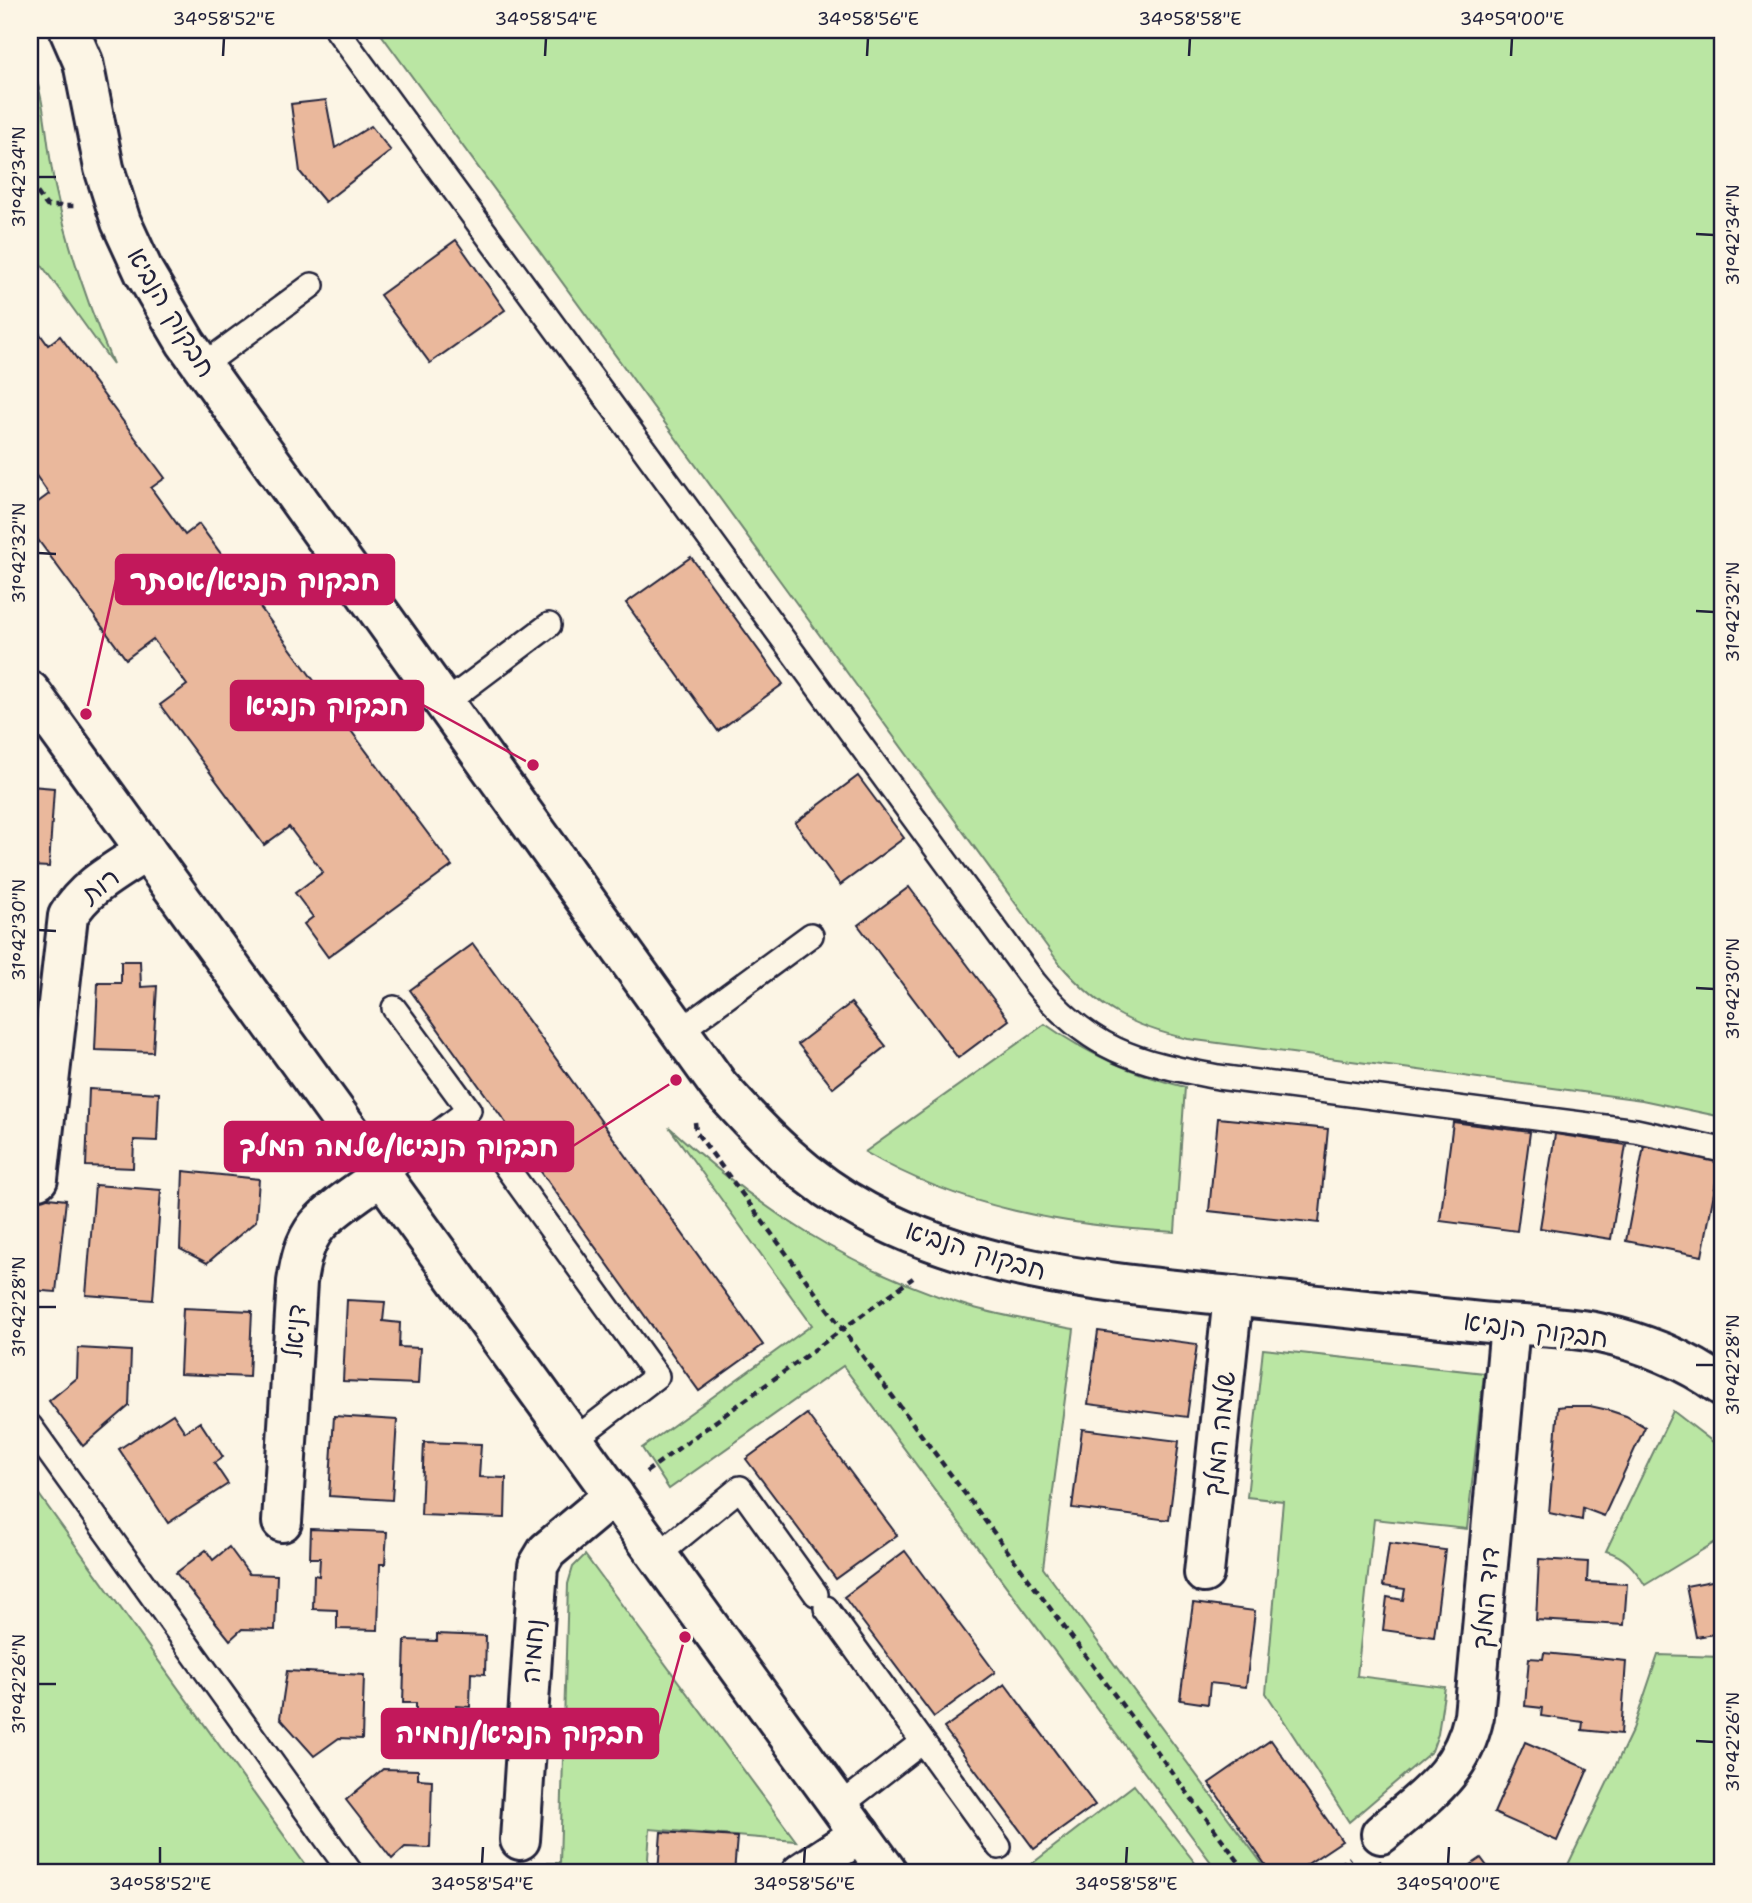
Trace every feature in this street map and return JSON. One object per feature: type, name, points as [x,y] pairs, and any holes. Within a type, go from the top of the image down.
[{"type":"street","name":"חבקוק הנביא","points":[[69,30],[83,62],[104,168],[116,207],[144,272],[202,366],[680,1031],[736,1105],[788,1158],[825,1188],[865,1212],[907,1232],[997,1262],[1094,1281],[1598,1333],[1656,1350],[1710,1377],[1722,1386]]},
{"type":"street","points":[[30,691],[888,1873]]},
{"type":"street","name":"רות","points":[[38,1179],[68,916],[76,901],[88,890],[146,851]]},
{"type":"street","name":"דניאל","points":[[282,1522],[297,1282],[301,1260],[309,1238],[318,1224],[382,1175]]},
{"type":"street","name":"שלמה המלך","points":[[1204,1573],[1233,1296]]},
{"type":"street","name":"דוד המלך","points":[[1381,1834],[1448,1774],[1461,1756],[1469,1738],[1474,1716],[1510,1325]]},
{"type":"street","name":"נחמיה","points":[[520,1840],[538,1566],[547,1551],[614,1495]]},
{"type":"street","points":[[801,1873],[850,1820]]},
{"type":"lane","points":[[337,30],[1034,982],[1070,1022],[1089,1036],[1126,1056],[1181,1070],[1636,1131],[1722,1150]]},
{"type":"lane","points":[[202,366],[312,285]]},
{"type":"lane","points":[[444,704],[549,625]]},
{"type":"lane","points":[[680,1031],[811,935]]},
{"type":"lane","points":[[382,1175],[468,1110],[394,1009]]},
{"type":"lane","points":[[489,1143],[657,1376],[574,1440]]},
{"type":"lane","points":[[30,1426],[351,1873]]},
{"type":"lane","points":[[658,1555],[740,1489],[999,1847]]},
{"type":"lane","points":[[850,1820],[922,1742]]},
{"type":"path","points":[[30,183],[47,206],[116,207]]},
{"type":"path","points":[[694,1119],[696,1132],[1247,1873]]},
{"type":"path","points":[[614,1495],[953,1249]]},
{"type":"green space","points":[[378,30],[1722,30],[1722,1117],[1642,1100],[1188,1039],[1132,1021],[1087,992],[1059,963]]},
{"type":"green space","points":[[30,61],[40,92],[53,175],[73,257],[113,364],[30,249]]},
{"type":"green space","points":[[1045,1024],[1112,1062],[1185,1087],[1175,1232],[1094,1225],[1015,1211],[938,1187],[865,1152]]},
{"type":"green space","points":[[669,1127],[736,1184],[843,1254],[922,1290],[964,1305],[1074,1329],[1043,1568],[1269,1873],[1219,1873],[843,1366],[669,1489],[642,1448],[812,1325]]},
{"type":"green space","points":[[1263,1349],[1484,1373],[1467,1529],[1374,1519],[1357,1676],[1445,1687],[1438,1734],[1432,1751],[1349,1822],[1266,1693],[1283,1501],[1247,1497]]},
{"type":"green space","points":[[1673,1411],[1722,1449],[1722,1538],[1645,1585],[1629,1564],[1606,1551]]},
{"type":"green space","points":[[30,1482],[311,1873],[30,1873]]},
{"type":"green space","points":[[585,1555],[796,1841],[650,1829],[647,1873],[536,1873],[536,1863],[560,1863],[568,1584],[573,1567]]},
{"type":"green space","points":[[1658,1655],[1722,1657],[1722,1873],[1564,1873],[1633,1729]]},
{"type":"green space","points":[[1134,1785],[1203,1873],[1020,1873]]},
{"type":"building","points":[[326,100],[335,148],[371,126],[391,151],[325,202],[300,172],[291,104]]},
{"type":"building","points":[[456,240],[505,310],[430,363],[380,295]]},
{"type":"building","points":[[30,320],[48,345],[60,336],[165,478],[151,488],[185,535],[199,524],[326,697],[313,707],[323,723],[337,712],[452,866],[328,957],[304,924],[313,917],[295,893],[323,872],[289,827],[264,845],[160,705],[187,685],[153,639],[126,659],[30,529],[30,508],[49,494],[30,467]]},
{"type":"building","points":[[691,557],[783,684],[718,731],[626,603]]},
{"type":"building","points":[[30,751],[33,751],[31,786],[54,788],[49,867],[30,866]]},
{"type":"building","points":[[858,776],[904,838],[840,885],[795,823]]},
{"type":"building","points":[[909,887],[1009,1020],[958,1058],[858,925]]},
{"type":"building","points":[[473,944],[763,1345],[699,1391],[410,990]]},
{"type":"building","points":[[121,961],[140,961],[141,987],[157,986],[153,1052],[95,1050],[98,983],[121,983]]},
{"type":"building","points":[[851,1003],[886,1046],[833,1088],[798,1044]]},
{"type":"building","points":[[89,1089],[159,1093],[157,1141],[134,1140],[133,1168],[86,1166]]},
{"type":"building","points":[[1218,1118],[1328,1129],[1319,1223],[1209,1211]]},
{"type":"building","points":[[1453,1122],[1530,1132],[1517,1231],[1440,1221]]},
{"type":"building","points":[[1555,1134],[1626,1145],[1611,1239],[1540,1228]]},
{"type":"building","points":[[1644,1146],[1720,1161],[1702,1256],[1626,1241]]},
{"type":"building","points":[[183,1171],[259,1179],[256,1221],[207,1263],[180,1249]]},
{"type":"building","points":[[95,1185],[161,1190],[153,1300],[86,1295]]},
{"type":"building","points":[[30,1196],[66,1200],[56,1292],[30,1290]]},
{"type":"building","points":[[347,1300],[385,1302],[383,1321],[400,1323],[399,1347],[420,1348],[418,1384],[343,1381]]},
{"type":"building","points":[[183,1308],[252,1311],[249,1377],[180,1374]]},
{"type":"building","points":[[1098,1331],[1197,1344],[1187,1417],[1088,1404]]},
{"type":"building","points":[[78,1348],[131,1351],[129,1406],[83,1446],[49,1401],[77,1378]]},
{"type":"building","points":[[1590,1406],[1608,1410],[1645,1427],[1604,1516],[1583,1508],[1582,1520],[1549,1513],[1558,1407]]},
{"type":"building","points":[[173,1414],[185,1432],[200,1422],[223,1457],[214,1463],[228,1484],[168,1523],[119,1449]]},
{"type":"building","points":[[807,1414],[897,1535],[836,1579],[746,1459]]},
{"type":"building","points":[[334,1416],[397,1420],[392,1500],[329,1496]]},
{"type":"building","points":[[1082,1429],[1179,1441],[1169,1520],[1072,1508]]},
{"type":"building","points":[[424,1442],[481,1444],[479,1477],[506,1478],[505,1518],[421,1515]]},
{"type":"building","points":[[311,1529],[387,1532],[385,1564],[380,1564],[378,1630],[337,1629],[337,1610],[313,1609],[314,1575],[319,1576],[320,1558],[310,1558]]},
{"type":"building","points":[[1389,1543],[1445,1550],[1434,1637],[1383,1630],[1387,1597],[1403,1600],[1405,1589],[1383,1586]]},
{"type":"building","points":[[229,1547],[249,1574],[277,1575],[275,1630],[242,1629],[230,1640],[176,1573],[206,1550],[213,1560]]},
{"type":"building","points":[[905,1551],[995,1672],[934,1717],[844,1597]]},
{"type":"building","points":[[1539,1559],[1588,1562],[1587,1582],[1627,1584],[1624,1625],[1536,1620]]},
{"type":"building","points":[[1722,1579],[1722,1644],[1720,1633],[1696,1637],[1686,1586]]},
{"type":"building","points":[[1193,1603],[1255,1611],[1246,1687],[1210,1683],[1208,1704],[1180,1700]]},
{"type":"building","points":[[437,1634],[486,1636],[485,1674],[471,1673],[470,1707],[456,1706],[455,1719],[416,1718],[416,1703],[403,1703],[405,1640],[437,1641]]},
{"type":"building","points":[[1544,1653],[1626,1661],[1621,1734],[1582,1730],[1583,1722],[1541,1716],[1542,1708],[1525,1706],[1529,1658],[1543,1659]]},
{"type":"building","points":[[287,1671],[364,1675],[362,1739],[339,1738],[314,1756],[280,1718]]},
{"type":"building","points":[[1005,1684],[1095,1805],[1034,1849],[944,1728]]},
{"type":"building","points":[[1271,1740],[1342,1841],[1294,1873],[1271,1873],[1209,1783]]},
{"type":"building","points":[[1525,1742],[1588,1769],[1557,1841],[1494,1813]]},
{"type":"building","points":[[383,1769],[418,1770],[418,1779],[432,1780],[430,1848],[405,1847],[392,1859],[346,1800]]},
{"type":"building","points":[[661,1832],[737,1837],[734,1873],[658,1873]]},
{"type":"building","points":[[1481,1858],[1492,1873],[1459,1873]]},
{"type":"building","points":[[1380,1861],[1390,1873],[1364,1873]]},
{"type":"place","name":"חבקוק הנביא/אסתר","points":[[86,714]]},
{"type":"place","name":"חבקוק הנביא","points":[[533,765]]},
{"type":"place","name":"חבקוק הנביא/שלמה המלך","points":[[676,1080]]},
{"type":"place","name":"חבקוק הנביא/נחמיה","points":[[685,1637]]}]
